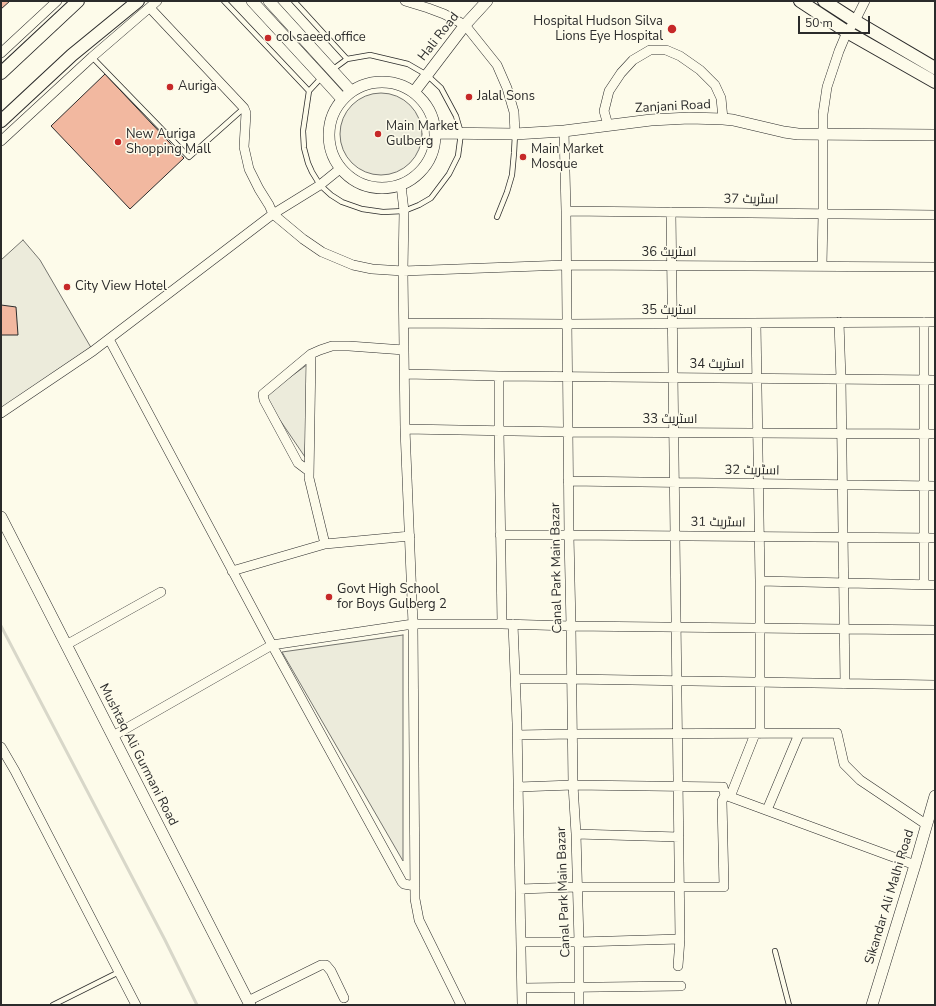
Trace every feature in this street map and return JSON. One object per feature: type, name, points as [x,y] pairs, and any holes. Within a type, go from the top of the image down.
[{"type":"main road","points":[[1,73],[78,1]]},
{"type":"main road","points":[[1,121],[72,55],[124,1]]},
{"type":"main road","points":[[72,55],[138,1]]},
{"type":"main road","points":[[800,1],[847,32],[935,82]]},
{"type":"main road","points":[[824,1],[935,68]]},
{"type":"street","points":[[1,53],[58,1]]},
{"type":"street","points":[[252,1],[342,99]]},
{"type":"street","points":[[269,1],[351,91]]},
{"type":"street","points":[[405,1],[444,14],[465,25],[497,65],[507,88],[514,112],[515,134]]},
{"type":"street","name":"Hali Road","points":[[414,92],[465,25],[487,1]]},
{"type":"street","points":[[822,266],[823,114],[827,87],[847,32],[855,21],[865,1]]},
{"type":"street","points":[[1,141],[92,57],[153,4],[244,108],[246,114],[244,147],[249,169],[273,214]]},
{"type":"street","points":[[608,125],[604,111],[609,91],[621,73],[633,60],[650,50],[666,50],[680,56],[700,70],[714,85],[721,98],[723,118]]},
{"type":"street","points":[[376,82],[390,82],[403,85],[414,92],[427,106],[432,114],[435,124],[435,144],[427,165],[411,180],[401,185],[384,188],[368,186],[353,179],[341,168],[334,158],[330,146],[330,121],[342,99],[351,91],[363,85],[376,82]]},
{"type":"street","name":"Zanjani Road","points":[[436,133],[515,134],[564,131],[608,125],[689,118],[723,118],[798,134],[935,135]]},
{"type":"street","name":"Canal Park Main Bazar","points":[[564,131],[572,734],[579,942],[579,1005]]},
{"type":"street","points":[[1,413],[93,351],[273,214],[320,185],[341,168]]},
{"type":"street","points":[[401,185],[404,210],[403,271],[405,429],[413,624],[415,899],[418,920],[461,1005]]},
{"type":"street","name":"اسٹریٹ 37","points":[[566,211],[935,216]]},
{"type":"street","points":[[671,212],[680,887],[680,939],[678,966]]},
{"type":"street","name":"اسٹریٹ 36","points":[[273,214],[303,239],[322,252],[353,265],[372,269],[403,271],[566,265],[935,267]]},
{"type":"street","points":[[839,322],[843,485],[845,684]]},
{"type":"street","points":[[924,322],[924,584]]},
{"type":"street","name":"اسٹریٹ 35","points":[[404,323],[672,324],[935,322]]},
{"type":"street","points":[[520,889],[577,887],[724,887],[722,801],[727,796],[757,734],[760,682],[760,537],[756,323]]},
{"type":"street","points":[[109,339],[232,571],[402,882],[404,884],[415,886]]},
{"type":"street","points":[[309,470],[298,463],[264,400],[263,394],[311,354],[332,346],[404,350]]},
{"type":"street","points":[[311,354],[310,485],[325,544]]},
{"type":"street","name":"اسٹریٹ 34","points":[[405,374],[935,380]]},
{"type":"street","points":[[500,376],[499,430],[502,624]]},
{"type":"street","name":"اسٹریٹ 33","points":[[405,429],[568,432],[935,434]]},
{"type":"street","name":"اسٹریٹ 32","points":[[568,481],[935,486]]},
{"type":"street","name":"Mushtaq Ali Gurmani Road","points":[[1,518],[249,1003]]},
{"type":"street","name":"اسٹریٹ 31","points":[[500,535],[935,538]]},
{"type":"street","points":[[232,571],[325,544],[410,536]]},
{"type":"street","points":[[760,581],[935,584]]},
{"type":"street","points":[[66,645],[161,592]]},
{"type":"street","points":[[113,736],[272,645],[413,624],[935,630]]},
{"type":"street","points":[[513,624],[517,735],[522,1005]]},
{"type":"street","points":[[515,680],[572,679],[935,685]]},
{"type":"street","points":[[767,810],[800,734]]},
{"type":"street","points":[[517,735],[837,734],[844,764],[860,780],[927,825]]},
{"type":"street","points":[[1,747],[15,771],[136,1005]]},
{"type":"street","points":[[518,787],[573,785],[723,787],[727,796],[915,865]]},
{"type":"street","name":"Sikandar Ali Malhi Road","points":[[872,1005],[935,796]]},
{"type":"street","points":[[576,834],[679,837]]},
{"type":"street","points":[[521,942],[680,939]]},
{"type":"street","points":[[249,1003],[321,966],[326,965],[331,971],[344,998]]},
{"type":"street","points":[[522,988],[681,986]]},
{"type":"lane","points":[[224,1],[309,91]]},
{"type":"lane","points":[[294,1],[347,59]]},
{"type":"lane","points":[[322,77],[309,91],[303,131],[304,148],[312,172],[320,185],[342,202],[362,209],[383,212],[404,210],[419,205],[431,198],[450,174],[458,156],[461,133],[456,116],[441,88],[427,75],[408,64],[370,55],[347,59],[332,70]]},
{"type":"lane","points":[[92,57],[190,157],[244,108]]},
{"type":"lane","points":[[497,217],[512,175],[515,134]]},
{"type":"lane","points":[[775,951],[789,1005]]},
{"type":"lane","points":[[53,1005],[119,972]]},
{"type":"shaded area","points":[[381,93],[397,96],[410,105],[419,118],[422,134],[419,150],[410,163],[397,172],[381,175],[365,172],[352,163],[343,150],[340,134],[343,118],[352,105],[365,96]]},
{"type":"shaded area","points":[[23,240],[40,260],[93,351],[1,413],[1,260]]},
{"type":"shaded area","points":[[308,364],[305,457],[267,401],[267,396],[270,392]]},
{"type":"shaded area","points":[[403,635],[403,861],[282,652]]},
{"type":"building","points":[[1,1],[10,1],[1,9]]},
{"type":"building","name":"New Auriga Shopping Mall","points":[[105,74],[184,158],[130,209],[51,126]]},
{"type":"building","points":[[1,305],[16,307],[18,335],[1,335]]},
{"type":"waterway","points":[[1,626],[165,940],[197,1005]]},
{"type":"place","name":"Hospital Hudson Silva Lions Eye Hospital","points":[[672,29]]},
{"type":"place","name":"col saeed office","points":[[268,38]]},
{"type":"place","name":"Auriga","points":[[170,87]]},
{"type":"place","name":"Jalal Sons","points":[[469,97]]},
{"type":"place","name":"Main Market Gulberg","points":[[378,134]]},
{"type":"place","name":"New Auriga Shopping Mall","points":[[118,142]]},
{"type":"place","name":"Main Market Mosque","points":[[523,157]]},
{"type":"place","name":"City View Hotel","points":[[67,287]]},
{"type":"place","name":"Govt High School for Boys Gulberg 2","points":[[329,597]]}]
